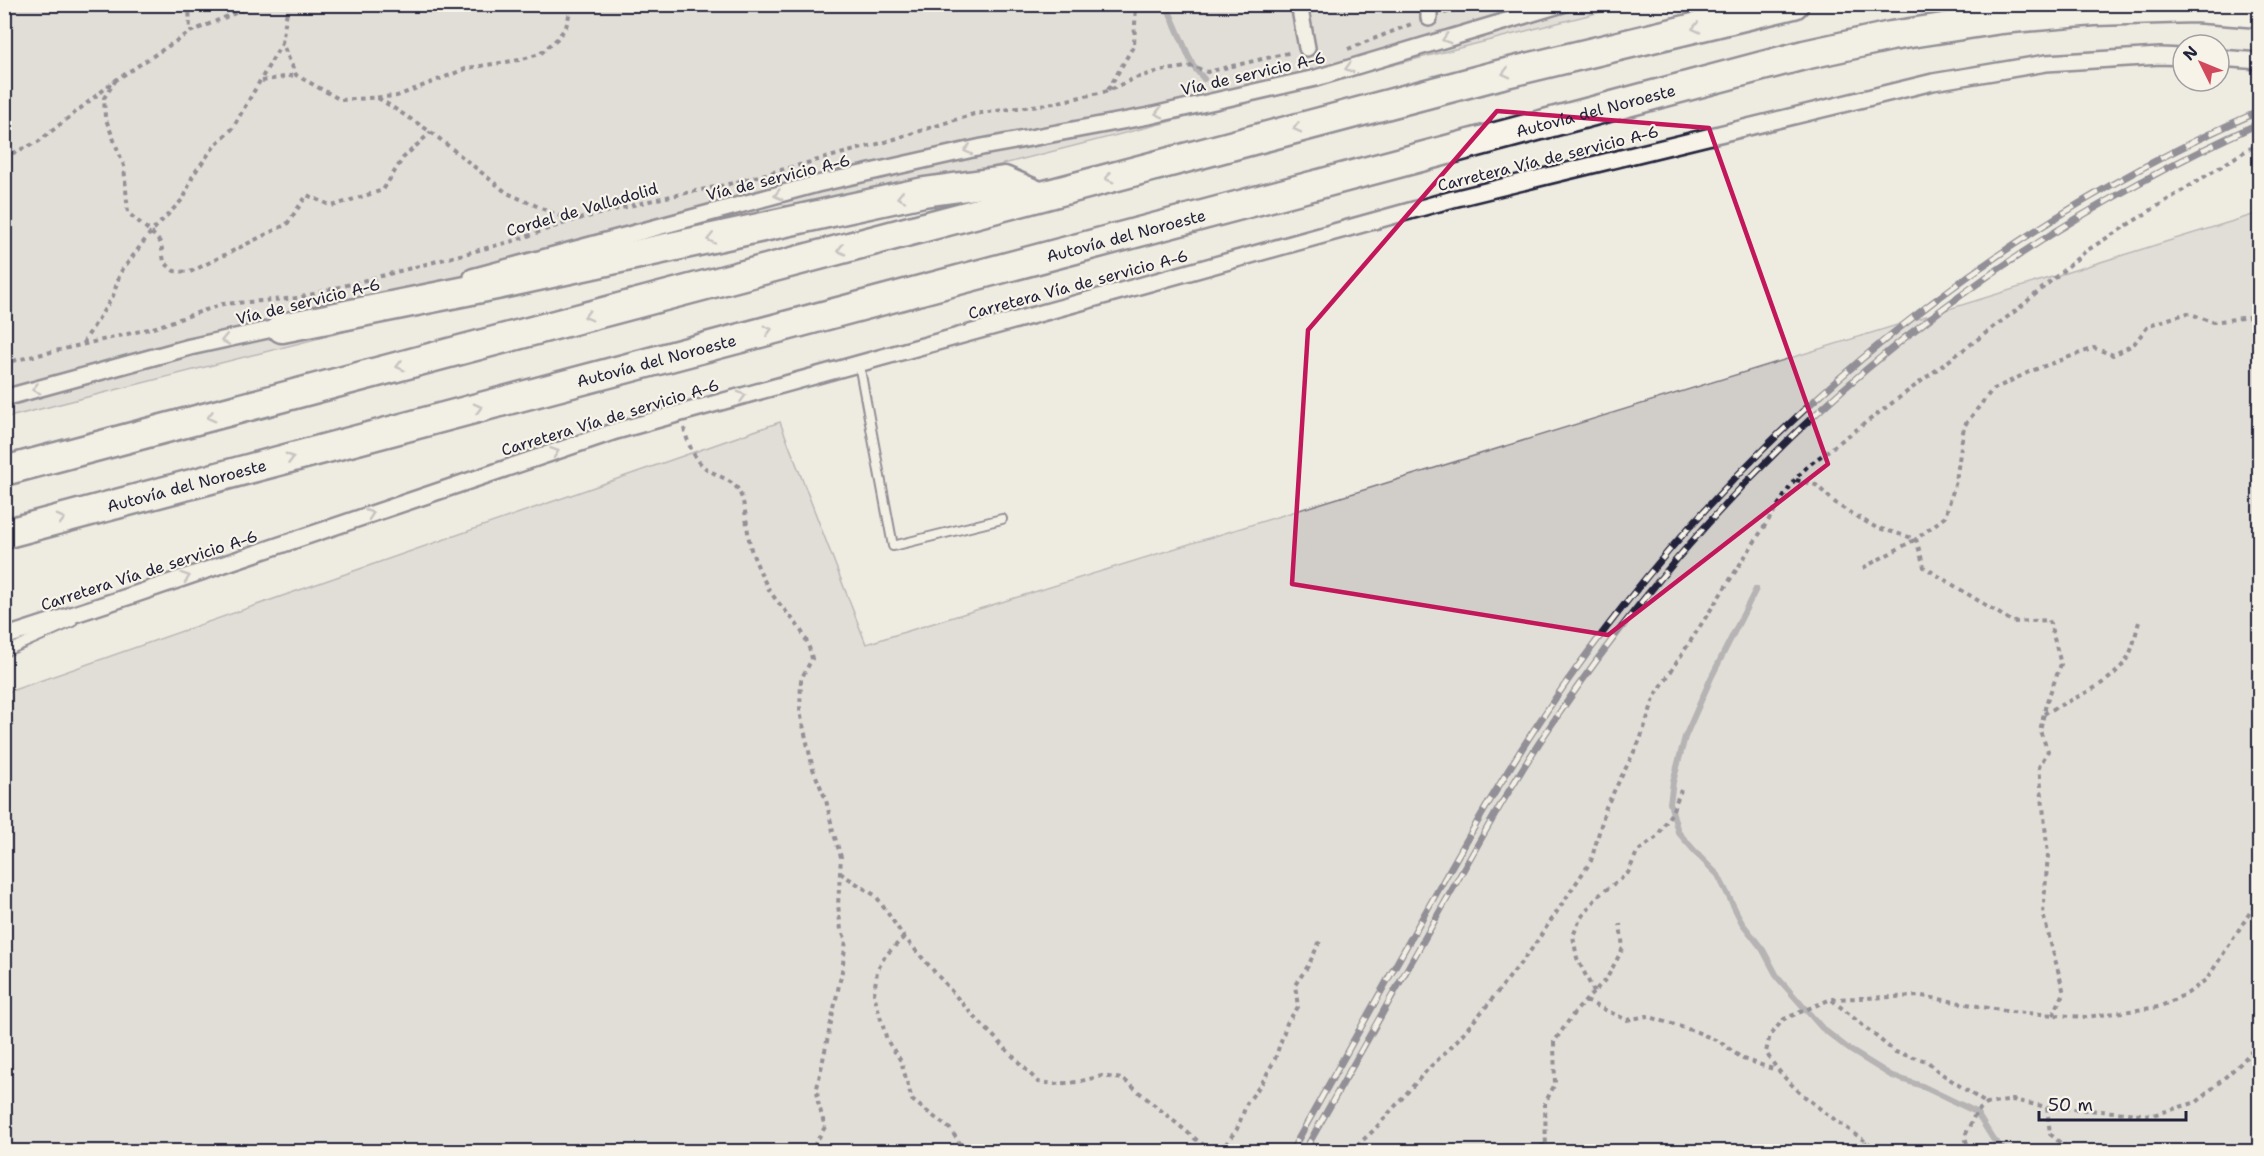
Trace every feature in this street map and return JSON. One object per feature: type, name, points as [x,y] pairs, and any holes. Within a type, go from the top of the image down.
[{"type":"highway","points":[[4,471],[1502,74],[1794,4]]},
{"type":"highway","name":"Autovía del Noroeste","points":[[4,534],[1804,55],[1891,36],[2012,18],[2094,11],[2195,8],[2259,13]]},
{"type":"highway","points":[[282,328],[501,284],[924,192],[1004,181],[1039,196]]},
{"type":"street","points":[[1299,4],[1307,48]]},
{"type":"street","name":"Vía de servicio A-6","points":[[4,398],[190,347],[282,328],[817,184],[982,147],[1149,116],[1316,78],[1563,4]]},
{"type":"street","name":"Carretera Vía de servicio A-6","points":[[4,637],[605,435],[1453,199],[1933,81],[2046,63],[2171,56]]},
{"type":"street","points":[[2231,59],[2259,61]]},
{"type":"lane","points":[[859,364],[893,546],[1002,519]]},
{"type":"lane","points":[[4,652],[130,596]]},
{"type":"path","points":[[189,4],[190,32]]},
{"type":"path","points":[[4,157],[38,142],[116,80],[190,32],[257,4]]},
{"type":"path","points":[[83,343],[113,296],[120,273],[151,232],[184,198],[193,176],[216,144],[232,129],[261,82],[282,42],[288,4]]},
{"type":"path","points":[[282,42],[296,75],[341,100],[397,96],[468,68],[519,60],[540,54],[557,39],[566,27],[572,4]]},
{"type":"path","points":[[1108,91],[1134,45],[1136,4]]},
{"type":"path","points":[[1344,50],[1429,11],[1475,4]]},
{"type":"path","name":"Cordel de Valladolid","points":[[4,363],[153,328],[223,304],[298,298],[513,242],[571,221],[657,199],[725,186],[885,142],[974,114],[1054,103],[1108,91],[1135,78],[1160,71],[1193,66],[1208,72],[1307,48]]},
{"type":"path","points":[[261,82],[296,75]]},
{"type":"path","points":[[116,80],[105,98],[105,117],[124,166],[128,213],[161,243],[164,262],[174,271],[190,272],[287,224],[307,195],[332,206],[383,190],[403,158],[430,132]]},
{"type":"path","points":[[378,98],[430,132],[507,193],[571,221]]},
{"type":"path","points":[[1350,1152],[1374,1130],[1485,1008],[1531,950],[1591,861],[1606,807],[1640,740],[1655,696],[1795,479],[1809,465],[2019,309],[2086,251],[2146,211],[2259,144]]},
{"type":"path","points":[[1863,568],[1917,538],[1945,517],[1956,481],[1964,426],[1992,390],[2031,371],[2094,348],[2113,355],[2133,345],[2149,325],[2188,313],[2213,322],[2249,317],[2259,323]]},
{"type":"path","points":[[680,413],[687,441],[703,466],[716,472],[737,489],[748,526],[751,552],[773,597],[801,628],[809,644],[812,659],[801,679],[800,712],[813,769],[826,800],[841,857],[838,905],[841,930],[846,940],[842,971],[817,1088],[818,1102],[825,1127],[812,1149],[813,1152]]},
{"type":"path","points":[[1795,479],[1816,485],[1839,506],[1875,527],[1917,538]]},
{"type":"path","points":[[1917,538],[1924,567],[1986,607],[2013,622],[2049,620],[2061,664],[2040,731],[2048,751],[2039,766],[2048,855],[2043,914],[2064,993],[2053,1015]]},
{"type":"path","points":[[2044,714],[2088,692],[2124,664],[2131,651],[2139,622]]},
{"type":"path","points":[[1594,992],[1577,958],[1574,936],[1580,919],[1598,896],[1628,873],[1637,852],[1657,837],[1672,812],[1681,790]]},
{"type":"path","points":[[840,873],[876,896],[904,937],[968,1010],[1038,1082],[1056,1084],[1102,1076],[1123,1079],[1214,1152]]},
{"type":"path","points":[[1879,1152],[1820,1109],[1776,1070],[1766,1052],[1770,1035],[1784,1018],[1831,999],[1922,996],[2012,1012],[2086,1017],[2159,1007],[2188,993],[2207,979],[2259,897]]},
{"type":"path","points":[[1546,1152],[1545,1103],[1555,1084],[1554,1042],[1574,1012],[1607,978],[1623,948],[1620,924]]},
{"type":"path","points":[[904,937],[885,956],[877,971],[874,994],[884,1032],[900,1061],[912,1100],[950,1129],[966,1152]]},
{"type":"path","points":[[1220,1152],[1237,1129],[1247,1103],[1262,1083],[1275,1059],[1287,1023],[1298,1007],[1294,985],[1308,966],[1320,941]]},
{"type":"path","points":[[1831,999],[1895,1052],[1927,1061],[1939,1072],[1987,1104]]},
{"type":"path","points":[[1586,1001],[1627,1020],[1647,1016],[1697,1032],[1720,1042],[1743,1059],[1776,1070]]},
{"type":"path","points":[[1969,1152],[1965,1136],[1976,1112],[1987,1104],[2013,1100],[2047,1107],[2153,1116],[2198,1102],[2241,1063],[2259,1042]]},
{"type":"path","points":[[2047,1107],[2050,1134],[2071,1152]]},
{"type":"path","points":[[1864,1140],[1870,1152]]},
{"type":"path","points":[[1514,1152],[1546,1145]]},
{"type":"highlighted area","points":[[1497,111],[1709,128],[1828,464],[1608,635],[1292,584],[1308,330]]},
{"type":"shaded area","points":[[5,4],[1628,5],[5,418]]},
{"type":"shaded area","points":[[2259,213],[2259,1151],[5,1151],[5,693],[780,422],[866,644]]},
{"type":"waterway","points":[[1166,4],[1193,66],[1204,79]]},
{"type":"waterway","points":[[1756,589],[1711,678],[1685,737],[1670,803],[1678,832],[1718,875],[1742,923],[1763,950],[1778,978],[1822,1028],[1850,1050],[1892,1076],[1922,1086],[1976,1112],[1993,1139],[2006,1152]]},
{"type":"railway","points":[[1291,1152],[1466,841],[1531,735],[1617,614],[1693,523],[1774,438],[1861,359],[1954,287],[2051,221],[2153,162],[2260,111]]},
{"type":"railway","points":[[1304,1152],[1526,763],[1628,619],[1703,529],[1782,446],[1867,369],[1956,298],[2052,234],[2153,175],[2260,123]]}]
